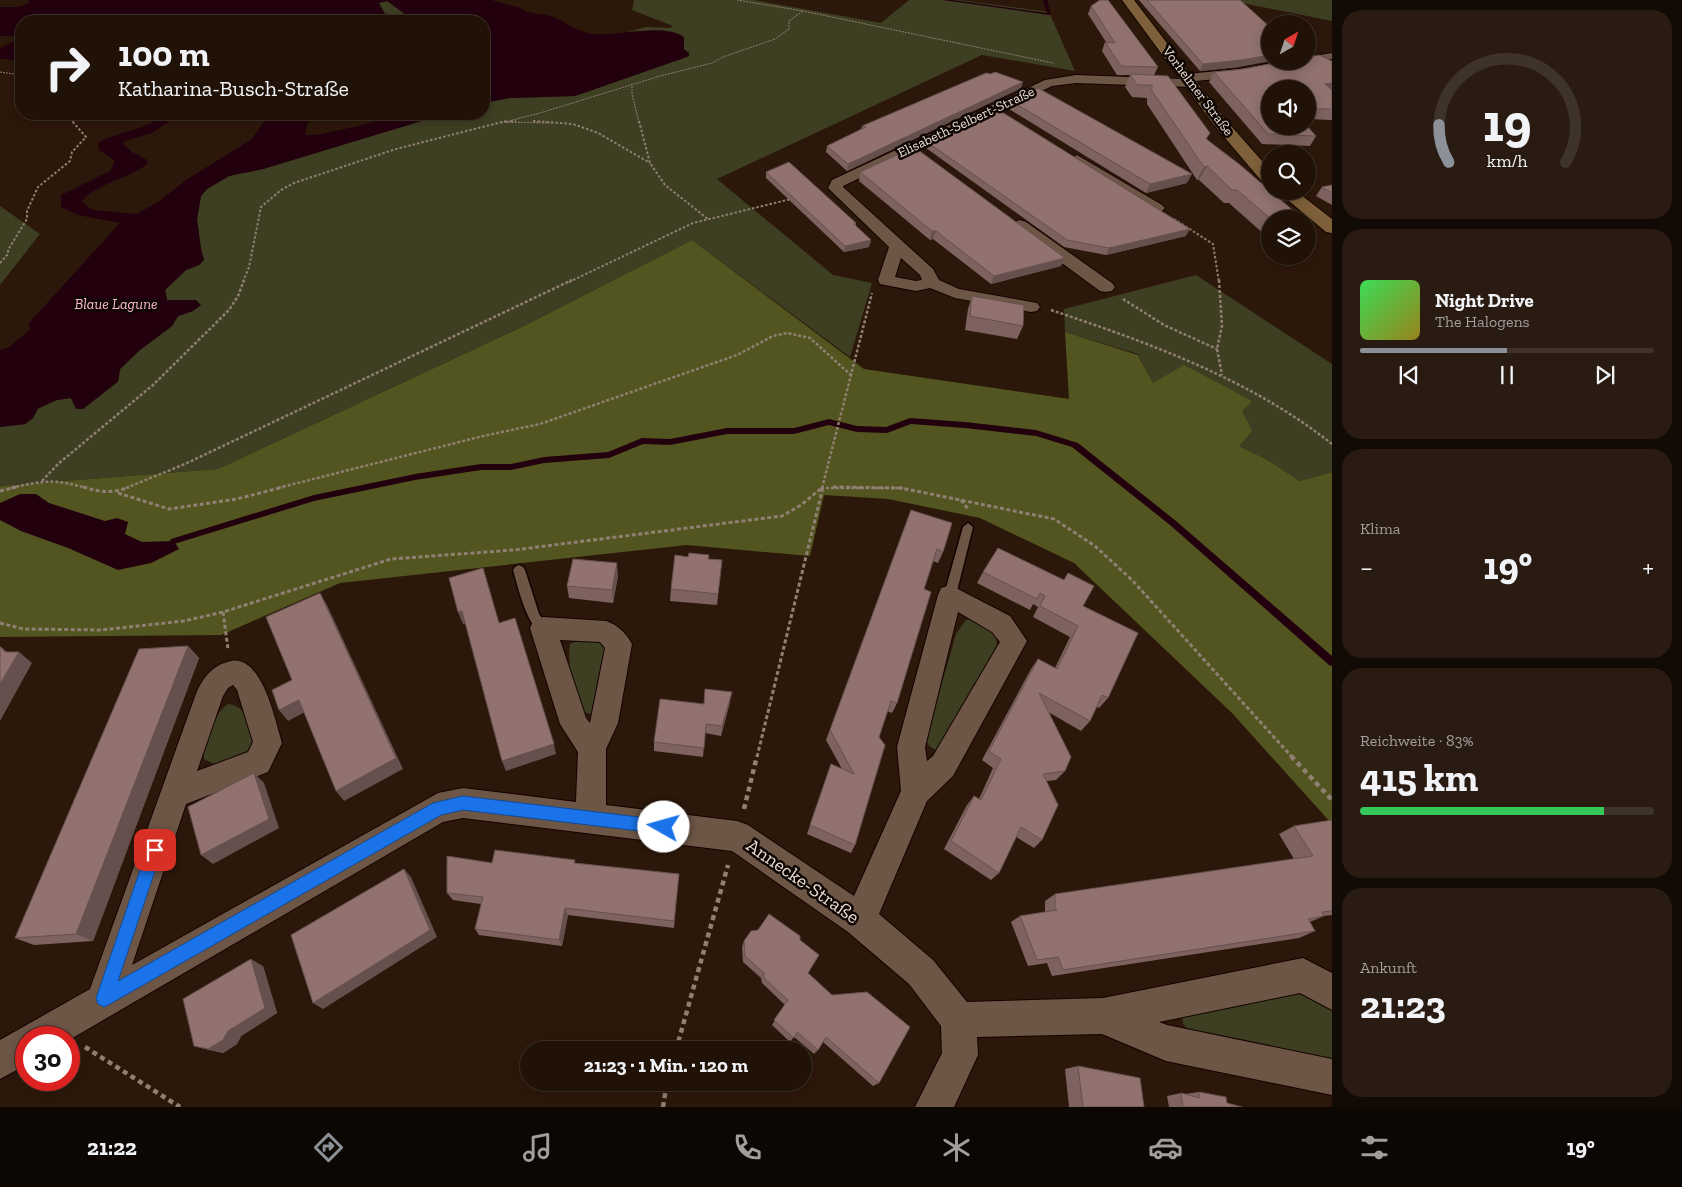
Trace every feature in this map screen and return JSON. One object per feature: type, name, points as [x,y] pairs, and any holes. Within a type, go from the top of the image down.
[{"type":"street","name":"Vorhelmer Straße","points":[[1128,0],[1216,118],[1261,171]]},
{"type":"street","points":[[1316,59],[1332,56]]},
{"type":"street","name":"Elisabeth-Selbert-Straße","points":[[835,188],[837,183],[1049,83],[1076,79],[1188,81],[1261,69]]},
{"type":"street","points":[[994,108],[1011,118]]},
{"type":"street","points":[[912,147],[928,159]]},
{"type":"street","points":[[1068,153],[1157,208]]},
{"type":"street","points":[[835,188],[927,273],[932,283]]},
{"type":"street","points":[[1296,200],[1332,228]]},
{"type":"street","points":[[1008,217],[1106,287]]},
{"type":"street","points":[[897,246],[886,280],[916,286],[932,283],[955,293],[1031,307]]},
{"type":"street","points":[[860,920],[916,791],[943,766],[1014,641],[1001,624],[950,595],[911,748],[916,791]]},
{"type":"street","points":[[591,819],[592,749],[604,723],[619,644],[606,632],[543,628],[574,724],[592,749]]},
{"type":"street","points":[[104,998],[174,794],[211,691],[218,680],[231,672],[241,674],[249,684],[268,743],[258,762],[174,794]]},
{"type":"street","name":"Annecke-Straße","points":[[57,1026],[438,808],[463,803],[737,836],[860,920],[921,972],[959,1020]]},
{"type":"street","points":[[934,1107],[960,1055],[959,1020],[1103,1016],[1303,975],[1332,992]]},
{"type":"street","points":[[1103,1016],[1166,1042],[1332,1077]]},
{"type":"street","name":"Annecke-Straße","points":[[0,1061],[15,1052]]},
{"type":"lane","points":[[950,595],[968,527]]},
{"type":"lane","points":[[519,570],[534,616],[543,628]]},
{"type":"path","points":[[738,0],[1049,62],[1062,66],[1076,79]]},
{"type":"path","points":[[42,481],[58,464],[153,385],[229,310],[238,296],[248,267],[261,207],[281,190],[310,176],[396,149],[496,122],[540,113],[712,63],[723,57],[775,39],[788,29],[790,21],[803,12]]},
{"type":"path","points":[[0,72],[15,74]]},
{"type":"path","points":[[632,86],[632,94],[650,163],[665,186],[709,220]]},
{"type":"path","points":[[0,263],[8,254],[8,250],[27,219],[30,203],[38,187],[70,161],[72,152],[86,137],[71,120]]},
{"type":"path","points":[[496,122],[525,121],[573,124],[598,133],[650,163]]},
{"type":"path","points":[[117,492],[194,460],[693,223],[835,188]]},
{"type":"path","points":[[1157,208],[1213,244],[1217,260],[1222,326],[1217,350],[1222,374]]},
{"type":"path","points":[[679,1041],[737,836],[873,290],[886,280]]},
{"type":"path","points":[[1106,287],[1164,325],[1217,350]]},
{"type":"path","points":[[1031,307],[1051,310],[1087,322],[1222,374],[1289,411],[1332,444]]},
{"type":"path","points":[[0,491],[42,481],[61,481],[100,492],[117,492],[169,509],[237,499],[482,436],[540,424],[668,377],[737,355],[773,336],[787,333],[810,338],[852,376]]},
{"type":"path","points":[[0,623],[23,630],[100,630],[184,621],[223,612],[391,559],[514,550],[782,516],[801,505],[823,487],[901,488],[1054,519],[1073,529],[1130,576],[1332,800]]},
{"type":"path","points":[[223,612],[231,672]]},
{"type":"path","points":[[80,1056],[180,1107]]},
{"type":"path","points":[[663,1107],[666,1091]]},
{"type":"green space","points":[[634,0],[754,0],[881,23],[909,0],[959,0],[1049,12],[1075,71],[982,55],[717,179],[833,275],[872,283],[850,357],[692,240],[526,325],[218,469],[0,486],[0,427],[25,424],[33,418],[38,409],[57,400],[71,398],[76,409],[83,409],[118,382],[120,369],[140,350],[172,326],[178,316],[193,311],[196,300],[167,300],[165,290],[186,270],[199,265],[204,260],[197,219],[201,196],[207,189],[229,176],[263,169],[424,120],[490,120],[490,102],[509,98],[575,96],[689,56],[658,31],[628,32],[646,27],[670,28],[673,26],[632,10]]},
{"type":"green space","points":[[1332,0],[1332,21],[1316,18],[1316,15],[1302,15],[1232,1]]},
{"type":"green space","points":[[387,1],[405,14],[411,15],[385,15],[378,3]]},
{"type":"green space","points":[[0,206],[40,234],[0,285]]},
{"type":"green space","points":[[1196,275],[1332,364],[1332,472],[1300,481],[1264,458],[1239,446],[1242,411],[1252,400],[1153,383],[1138,354],[1065,332],[1064,309]]},
{"type":"green space","points":[[977,619],[996,634],[997,647],[943,746],[936,750],[929,746],[926,739],[956,634],[966,620]]},
{"type":"green space","points":[[580,639],[596,641],[605,646],[607,659],[597,709],[591,714],[584,712],[579,706],[575,698],[571,679],[570,644]]},
{"type":"green space","points":[[228,704],[241,710],[250,721],[253,736],[252,743],[249,750],[243,756],[235,761],[218,766],[204,759],[205,744],[217,715]]},
{"type":"green space","points":[[1293,993],[1315,994],[1332,1011],[1332,1058],[1327,1059],[1189,1030],[1183,1024],[1182,1016]]},
{"type":"shaded area","points":[[692,240],[864,369],[1069,399],[1065,332],[1138,355],[1153,383],[1184,365],[1252,401],[1242,411],[1252,431],[1239,446],[1264,458],[1300,481],[1332,472],[1332,824],[1232,713],[1074,563],[980,518],[888,499],[824,495],[810,556],[687,545],[340,583],[221,635],[0,637],[0,486],[218,469],[526,325]]},
{"type":"water","points":[[29,0],[492,0],[518,7],[528,12],[551,16],[587,33],[603,34],[652,30],[675,33],[684,37],[684,49],[689,53],[689,56],[575,96],[509,98],[490,102],[490,15],[411,15],[405,14],[387,1],[379,3],[386,15],[15,15],[15,36],[0,36],[0,7],[19,7],[29,3]]},
{"type":"water","points":[[15,40],[15,61],[0,59],[0,48]]},
{"type":"water","name":"Blaue Lagune","points":[[157,120],[171,120],[152,133],[125,141],[123,144],[132,152],[147,160],[147,164],[131,174],[102,186],[87,196],[82,202],[92,210],[136,214],[158,202],[189,178],[252,139],[264,120],[311,120],[307,124],[305,135],[316,135],[379,120],[425,120],[263,169],[229,176],[207,189],[201,196],[197,219],[204,260],[199,265],[186,270],[165,290],[167,300],[196,300],[201,305],[193,311],[178,316],[172,326],[140,350],[120,369],[118,381],[83,409],[76,409],[71,398],[57,400],[38,408],[33,418],[25,424],[0,427],[0,350],[9,347],[30,330],[29,323],[120,223],[78,215],[61,207],[61,195],[110,171],[115,161],[99,150],[98,143]]},
{"type":"water","points":[[20,494],[36,494],[49,503],[105,521],[117,518],[128,522],[125,534],[142,542],[174,541],[179,549],[151,563],[118,570],[68,548],[21,531],[0,520],[0,503]]},
{"type":"building","points":[[1100,0],[1108,0],[1158,67],[1121,66],[1105,42],[1115,43],[1091,6]]},
{"type":"building","points":[[1147,0],[1240,0],[1261,19],[1261,57],[1203,64]]},
{"type":"building","points":[[1316,56],[1332,61],[1332,83],[1325,84],[1332,90],[1332,109],[1316,109],[1316,80],[1261,80],[1261,126],[1214,72],[1261,66],[1261,70],[1316,70]]},
{"type":"building","points":[[995,72],[1023,82],[848,164],[827,146],[866,127],[862,126],[986,73],[991,74]]},
{"type":"building","points":[[1130,74],[1168,76],[1210,133],[1206,139],[1261,183],[1261,200],[1281,200],[1293,210],[1261,210],[1237,190],[1232,190],[1207,166],[1204,167],[1152,91],[1152,85],[1137,85]]},
{"type":"building","points":[[1038,88],[1192,174],[1150,184],[1011,101]]},
{"type":"building","points":[[997,109],[1190,229],[1109,248],[1067,240],[927,142]]},
{"type":"building","points":[[914,147],[1065,258],[994,276],[936,231],[932,231],[860,172]]},
{"type":"building","points":[[789,162],[856,223],[854,224],[871,240],[845,246],[766,172]]},
{"type":"building","points":[[1332,185],[1332,193],[1322,187]]},
{"type":"building","points":[[972,296],[1024,305],[1023,326],[970,316]]},
{"type":"building","points":[[911,510],[952,523],[943,552],[937,549],[924,589],[931,592],[897,703],[891,701],[879,737],[885,745],[855,845],[810,825],[831,764],[854,774],[830,730]]},
{"type":"building","points":[[998,548],[1064,580],[1068,573],[1094,586],[1083,606],[1138,633],[1108,698],[1102,695],[1090,721],[1039,693],[1071,757],[1065,771],[1043,774],[1058,805],[1042,840],[1021,827],[999,873],[951,841],[974,796],[981,800],[1001,759],[989,751],[1038,659],[1057,669],[1078,626],[1040,606],[1045,596],[1040,593],[1037,599],[983,572]]},
{"type":"building","points":[[689,553],[709,555],[708,559],[722,560],[718,594],[671,589],[675,555],[688,557]]},
{"type":"building","points":[[573,559],[617,563],[612,590],[567,586]]},
{"type":"building","points":[[483,568],[499,623],[515,618],[554,744],[502,761],[462,611],[458,612],[449,578]]},
{"type":"building","points":[[320,593],[396,758],[336,791],[299,700],[279,710],[272,690],[292,680],[266,617]]},
{"type":"building","points":[[188,646],[76,934],[15,938],[139,649]]},
{"type":"building","points":[[0,647],[5,652],[19,652],[0,684]]},
{"type":"building","points":[[705,689],[732,692],[722,726],[706,724],[704,748],[654,742],[660,699],[704,704]]},
{"type":"building","points":[[254,773],[269,819],[201,855],[188,807]]},
{"type":"building","points":[[1332,820],[1332,911],[1322,912],[1324,916],[1308,919],[1315,931],[1063,970],[1058,957],[1037,960],[1020,916],[1057,910],[1055,909],[1055,894],[1313,856],[1294,826]]},
{"type":"building","points":[[495,850],[575,860],[574,863],[679,874],[674,921],[565,908],[559,940],[475,929],[483,897],[447,893],[447,856],[492,863]]},
{"type":"building","points":[[404,869],[430,930],[313,1003],[291,935]]},
{"type":"building","points":[[769,914],[800,936],[800,940],[819,955],[808,973],[832,995],[867,992],[910,1027],[879,1083],[826,1037],[818,1050],[812,1045],[812,1041],[808,1041],[797,1032],[794,1038],[774,1020],[788,1000],[764,978],[764,973],[745,956],[744,941],[751,931],[758,930]]},
{"type":"building","points":[[251,959],[265,1008],[228,1031],[223,1040],[208,1049],[194,1046],[183,999]]},
{"type":"building","points":[[1078,1066],[1140,1078],[1144,1107],[1083,1107]]},
{"type":"building","points":[[1199,1092],[1226,1097],[1227,1103],[1242,1107],[1183,1107],[1181,1093],[1200,1098]]},
{"type":"waterway","points":[[945,0],[1049,14],[1045,0]]},
{"type":"waterway","points":[[174,541],[314,498],[415,477],[481,467],[511,467],[544,460],[609,455],[642,441],[670,442],[727,431],[794,431],[829,422],[857,429],[887,430],[910,421],[965,425],[1036,433],[1075,445],[1173,523],[1332,662]]},
{"type":"route","points":[[155,850],[104,998],[438,808],[463,803],[664,827]]}]
